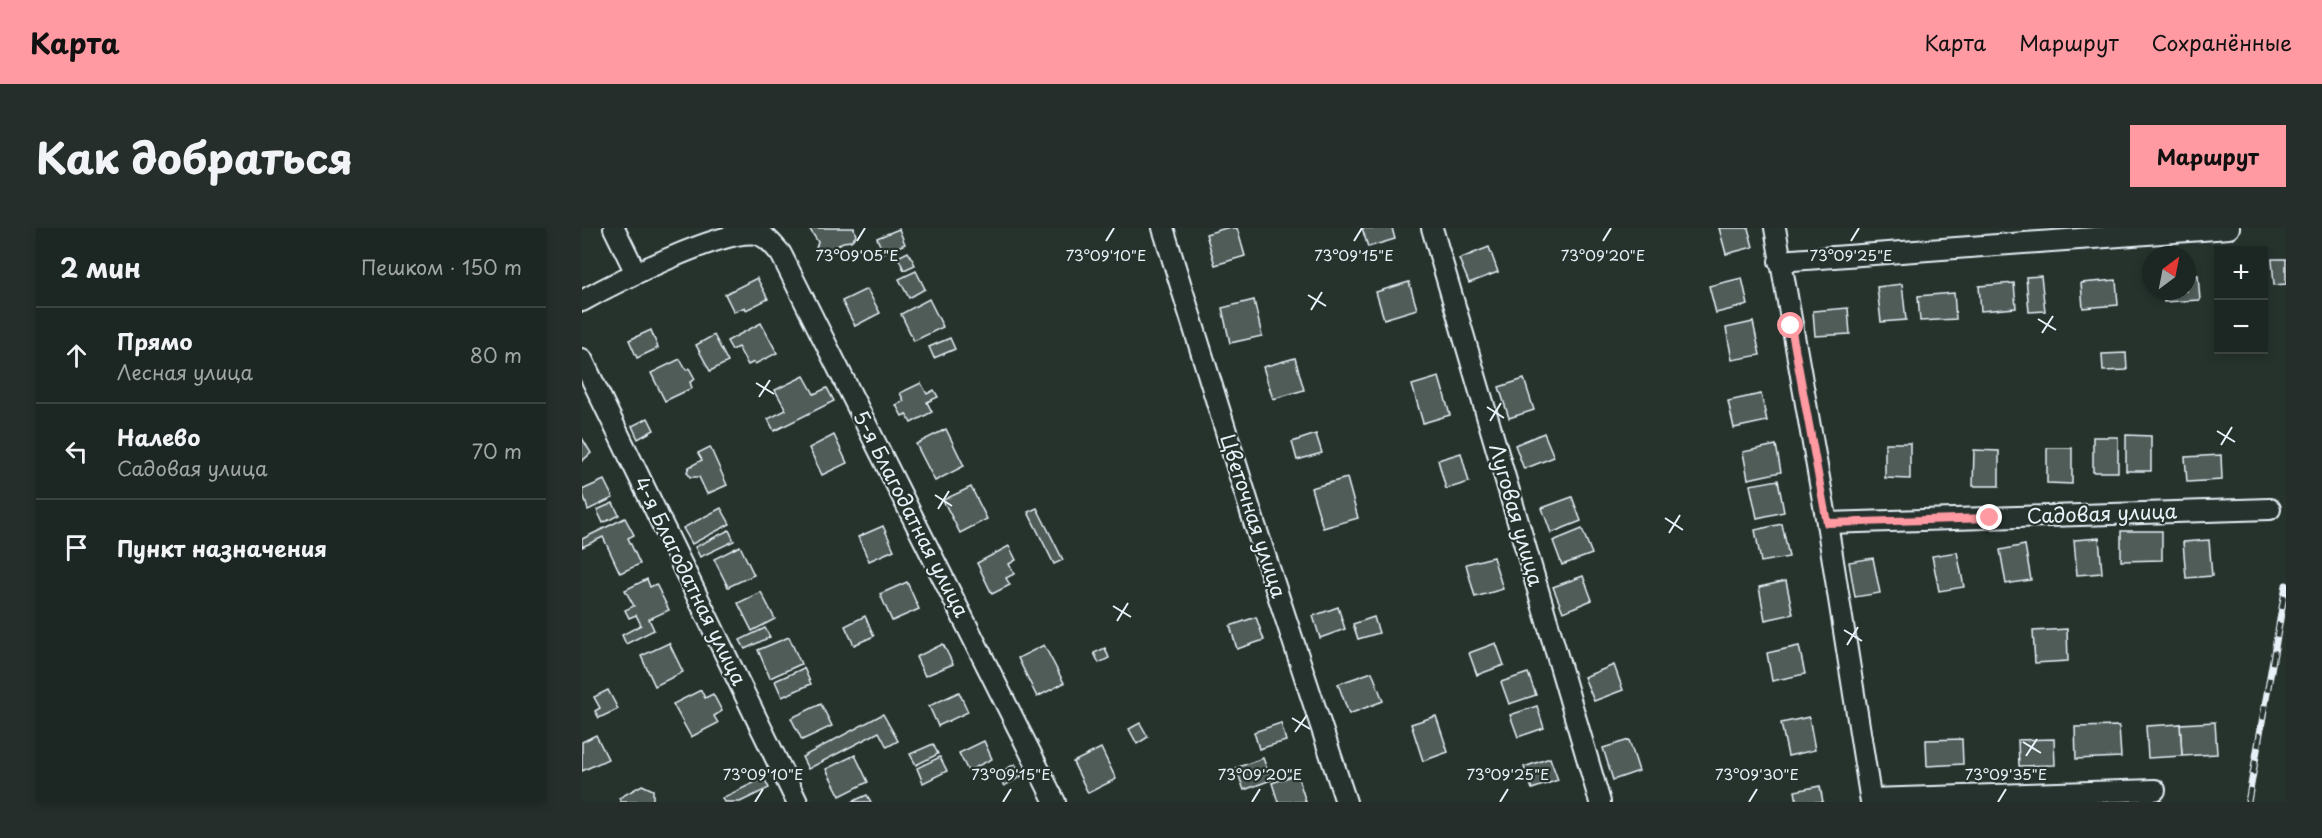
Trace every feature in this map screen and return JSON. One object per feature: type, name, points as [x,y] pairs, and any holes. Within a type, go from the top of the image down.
[{"type":"street","points":[[582,302],[635,271],[614,228]]},
{"type":"street","name":"Цветочная улица","points":[[1163,228],[1254,522],[1346,802]]},
{"type":"street","name":"Луговая улица","points":[[1432,228],[1600,802]]},
{"type":"street","points":[[1774,228],[1827,523],[1871,801],[2154,790]]},
{"type":"street","points":[[1779,261],[2229,228]]},
{"type":"street","name":"5-я Благодатная улица","points":[[635,271],[738,232],[757,234],[768,239],[781,254],[1055,802]]},
{"type":"street","name":"4-я Благодатная улица","points":[[582,359],[797,802]]},
{"type":"street","name":"Садовая улица","points":[[1827,523],[2270,509]]},
{"type":"building","points":[[809,228],[854,228],[856,236],[827,253],[819,252],[816,248],[818,242]]},
{"type":"building","points":[[1226,228],[1237,228],[1245,256],[1215,265],[1206,234]]},
{"type":"building","points":[[1362,228],[1392,228],[1395,239],[1368,247]]},
{"type":"building","points":[[1719,228],[1748,228],[1753,247],[1726,254]]},
{"type":"building","points":[[899,229],[905,244],[883,253],[877,238]]},
{"type":"building","points":[[1489,247],[1498,272],[1469,283],[1459,259]]},
{"type":"building","points":[[908,252],[915,265],[904,270],[898,257]]},
{"type":"building","points":[[2272,259],[2286,259],[2286,284],[2274,285]]},
{"type":"building","points":[[916,271],[925,289],[909,298],[899,279]]},
{"type":"building","points":[[2196,275],[2198,275],[2200,300],[2164,302],[2164,300],[2196,300]]},
{"type":"building","points":[[2041,276],[2045,311],[2029,312],[2026,277]]},
{"type":"building","points":[[757,278],[768,299],[746,310],[745,307],[734,312],[725,294]]},
{"type":"building","points":[[1742,278],[1748,305],[1716,313],[1709,286]]},
{"type":"building","points":[[2116,280],[2118,305],[2083,308],[2081,283]]},
{"type":"building","points":[[1409,282],[1417,309],[1384,319],[1376,292]]},
{"type":"building","points":[[2014,283],[2016,308],[1981,311],[1979,286]]},
{"type":"building","points":[[1902,284],[1906,320],[1881,322],[1877,287]]},
{"type":"building","points":[[867,289],[880,313],[855,326],[842,301]]},
{"type":"building","points":[[1954,293],[1956,319],[1920,321],[1918,296]]},
{"type":"building","points":[[929,299],[943,327],[914,341],[901,314]]},
{"type":"building","points":[[1254,300],[1262,336],[1230,343],[1222,308]]},
{"type":"building","points":[[1848,308],[1850,334],[1815,336],[1813,311]]},
{"type":"building","points":[[1753,322],[1760,355],[1732,360],[1726,328]]},
{"type":"building","points":[[761,323],[777,353],[748,365],[738,347],[732,350],[727,341]]},
{"type":"building","points":[[651,330],[658,348],[637,358],[629,340]]},
{"type":"building","points":[[714,335],[728,362],[710,371],[696,345]]},
{"type":"building","points":[[950,338],[955,349],[934,358],[929,347]]},
{"type":"building","points":[[2126,353],[2127,370],[2103,371],[2102,354]]},
{"type":"building","points":[[1295,358],[1304,390],[1273,399],[1263,367]]},
{"type":"building","points":[[680,359],[695,379],[690,382],[692,388],[665,401],[651,373]]},
{"type":"building","points":[[804,376],[814,394],[827,388],[834,401],[774,431],[768,419],[786,410],[775,390]]},
{"type":"building","points":[[1439,377],[1450,415],[1423,423],[1412,385]]},
{"type":"building","points":[[1524,379],[1534,410],[1509,418],[1499,387]]},
{"type":"building","points":[[921,383],[927,394],[934,390],[938,397],[927,402],[932,412],[911,423],[906,414],[902,416],[896,405],[904,401],[900,393]]},
{"type":"building","points":[[1761,394],[1767,421],[1734,428],[1728,401]]},
{"type":"building","points":[[648,418],[654,430],[638,439],[632,426]]},
{"type":"building","points":[[946,429],[964,466],[935,481],[916,444]]},
{"type":"building","points":[[1544,433],[1554,457],[1524,469],[1515,445]]},
{"type":"building","points":[[1316,434],[1322,453],[1297,460],[1292,442]]},
{"type":"building","points":[[834,435],[847,463],[822,475],[809,448]]},
{"type":"building","points":[[2126,435],[2151,436],[2151,471],[2126,471]]},
{"type":"building","points":[[2093,437],[2118,437],[2118,472],[2093,472]]},
{"type":"building","points":[[582,438],[591,453],[582,461]]},
{"type":"building","points":[[1885,443],[1910,443],[1910,479],[1885,478]]},
{"type":"building","points":[[1776,445],[1781,472],[1748,479],[1743,452]]},
{"type":"building","points":[[710,447],[727,485],[707,494],[699,477],[690,477],[687,472],[689,467],[702,460],[698,453]]},
{"type":"building","points":[[2047,448],[2072,448],[2072,484],[2047,483]]},
{"type":"building","points":[[1974,450],[1999,451],[1999,486],[1973,486]]},
{"type":"building","points":[[1461,453],[1469,482],[1446,489],[1438,460]]},
{"type":"building","points":[[2221,455],[2222,480],[2187,482],[2185,457]]},
{"type":"building","points":[[1347,478],[1358,518],[1323,528],[1311,488]]},
{"type":"building","points":[[604,480],[613,498],[588,510],[582,490]]},
{"type":"building","points":[[1778,480],[1784,512],[1757,518],[1750,485]]},
{"type":"building","points":[[971,487],[987,519],[960,533],[943,500]]},
{"type":"building","points":[[1572,497],[1581,521],[1551,533],[1542,508]]},
{"type":"building","points":[[613,503],[619,515],[603,523],[597,510]]},
{"type":"building","points":[[721,508],[730,524],[692,544],[683,528]]},
{"type":"building","points":[[1037,508],[1063,560],[1054,564],[1028,512]]},
{"type":"building","points":[[625,518],[634,535],[628,538],[640,564],[620,573],[603,537],[582,547],[582,539]]},
{"type":"building","points":[[1782,524],[1789,557],[1761,562],[1755,530]]},
{"type":"building","points":[[883,526],[894,550],[869,561],[858,537]]},
{"type":"building","points":[[1582,529],[1592,554],[1562,565],[1553,541]]},
{"type":"building","points":[[729,530],[734,541],[700,557],[695,547]]},
{"type":"building","points":[[2121,531],[2162,531],[2162,560],[2121,561]]},
{"type":"building","points":[[2099,538],[2102,573],[2077,575],[2074,540]]},
{"type":"building","points":[[2209,540],[2212,576],[2186,578],[2183,542]]},
{"type":"building","points":[[2025,545],[2031,580],[2006,584],[2000,550]]},
{"type":"building","points":[[740,546],[754,575],[728,587],[714,559]]},
{"type":"building","points":[[1009,546],[1016,560],[1009,564],[1014,574],[1006,578],[1010,585],[992,594],[977,563]]},
{"type":"building","points":[[1957,552],[1964,587],[1939,591],[1932,556]]},
{"type":"building","points":[[1493,557],[1503,589],[1475,597],[1466,564]]},
{"type":"building","points":[[1873,558],[1880,593],[1855,597],[1849,562]]},
{"type":"building","points":[[1583,576],[1592,600],[1563,612],[1553,587]]},
{"type":"building","points":[[647,579],[650,587],[656,584],[669,610],[649,619],[654,630],[626,644],[622,635],[641,625],[636,615],[629,618],[625,610],[634,606],[625,590]]},
{"type":"building","points":[[1786,581],[1793,614],[1765,620],[1759,587]]},
{"type":"building","points":[[907,582],[919,609],[892,621],[880,594]]},
{"type":"building","points":[[761,592],[775,619],[752,631],[738,603]]},
{"type":"building","points":[[1338,607],[1345,629],[1320,638],[1313,616]]},
{"type":"building","points":[[865,616],[874,636],[854,645],[845,626]]},
{"type":"building","points":[[1256,617],[1264,640],[1237,649],[1230,626]]},
{"type":"building","points":[[1374,617],[1379,633],[1358,639],[1353,624]]},
{"type":"building","points":[[765,628],[770,637],[745,649],[740,640]]},
{"type":"building","points":[[2067,629],[2068,661],[2035,663],[2033,631]]},
{"type":"building","points":[[789,637],[801,664],[770,678],[758,650]]},
{"type":"building","points":[[669,643],[683,672],[655,686],[641,656]]},
{"type":"building","points":[[1496,643],[1504,665],[1477,675],[1469,653]]},
{"type":"building","points":[[943,644],[953,664],[925,676],[916,657]]},
{"type":"building","points":[[1044,645],[1064,683],[1037,697],[1018,658]]},
{"type":"building","points":[[1799,646],[1805,674],[1772,681],[1767,653]]},
{"type":"building","points":[[1105,648],[1109,658],[1099,663],[1094,653]]},
{"type":"building","points":[[1614,665],[1623,690],[1594,701],[1584,677]]},
{"type":"building","points":[[804,668],[811,684],[782,697],[775,681]]},
{"type":"building","points":[[1372,672],[1383,701],[1349,714],[1338,684]]},
{"type":"building","points":[[1528,673],[1536,695],[1509,704],[1501,682]]},
{"type":"building","points":[[608,690],[618,709],[599,718],[595,711],[600,708],[594,697]]},
{"type":"building","points":[[701,690],[705,698],[713,694],[722,711],[714,716],[718,723],[691,737],[673,704]]},
{"type":"building","points":[[959,692],[968,712],[938,726],[929,706]]},
{"type":"building","points":[[821,704],[832,726],[802,740],[791,718]]},
{"type":"building","points":[[1537,706],[1544,728],[1518,737],[1510,715]]},
{"type":"building","points":[[883,714],[898,741],[887,747],[879,732],[808,769],[802,757]]},
{"type":"building","points":[[1436,716],[1448,752],[1423,761],[1411,724]]},
{"type":"building","points":[[1809,717],[1815,750],[1788,756],[1781,723]]},
{"type":"building","points":[[2215,722],[2217,754],[2182,756],[2180,724]]},
{"type":"building","points":[[1140,723],[1148,737],[1137,744],[1129,729]]},
{"type":"building","points":[[1281,723],[1286,741],[1259,749],[1254,732]]},
{"type":"building","points":[[2180,724],[2182,756],[2148,758],[2146,726]]},
{"type":"building","points":[[2119,726],[2121,757],[2076,759],[2075,727]]},
{"type":"building","points":[[596,735],[608,759],[582,771],[582,742]]},
{"type":"building","points":[[1962,739],[1963,764],[1927,766],[1926,740]]},
{"type":"building","points":[[2054,739],[2055,765],[2019,766],[2018,740]]},
{"type":"building","points":[[1629,740],[1639,771],[1613,780],[1603,748]]},
{"type":"building","points":[[984,741],[992,759],[968,771],[959,753]]},
{"type":"building","points":[[933,744],[938,754],[916,765],[910,754]]},
{"type":"building","points":[[1101,748],[1116,779],[1088,793],[1073,762]]},
{"type":"building","points":[[855,755],[868,782],[840,796],[826,769]]},
{"type":"building","points":[[940,757],[947,771],[923,783],[917,768]]},
{"type":"building","points":[[1263,758],[1271,780],[1244,790],[1236,768]]},
{"type":"building","points":[[1550,758],[1558,780],[1532,789],[1524,767]]},
{"type":"building","points":[[1015,764],[1022,776],[1004,786],[997,774]]},
{"type":"building","points":[[1297,774],[1306,802],[1278,802],[1272,783]]},
{"type":"building","points":[[764,778],[769,788],[740,802],[724,802],[722,798]]},
{"type":"building","points":[[642,785],[653,790],[653,802],[621,802],[619,798]]},
{"type":"building","points":[[1820,786],[1823,802],[1797,802],[1795,791]]},
{"type":"building","points":[[867,795],[871,802],[851,802]]},
{"type":"railway","points":[[2248,802],[2286,585]]},
{"type":"route","points":[[1791,326],[1827,523],[1990,518]]}]
